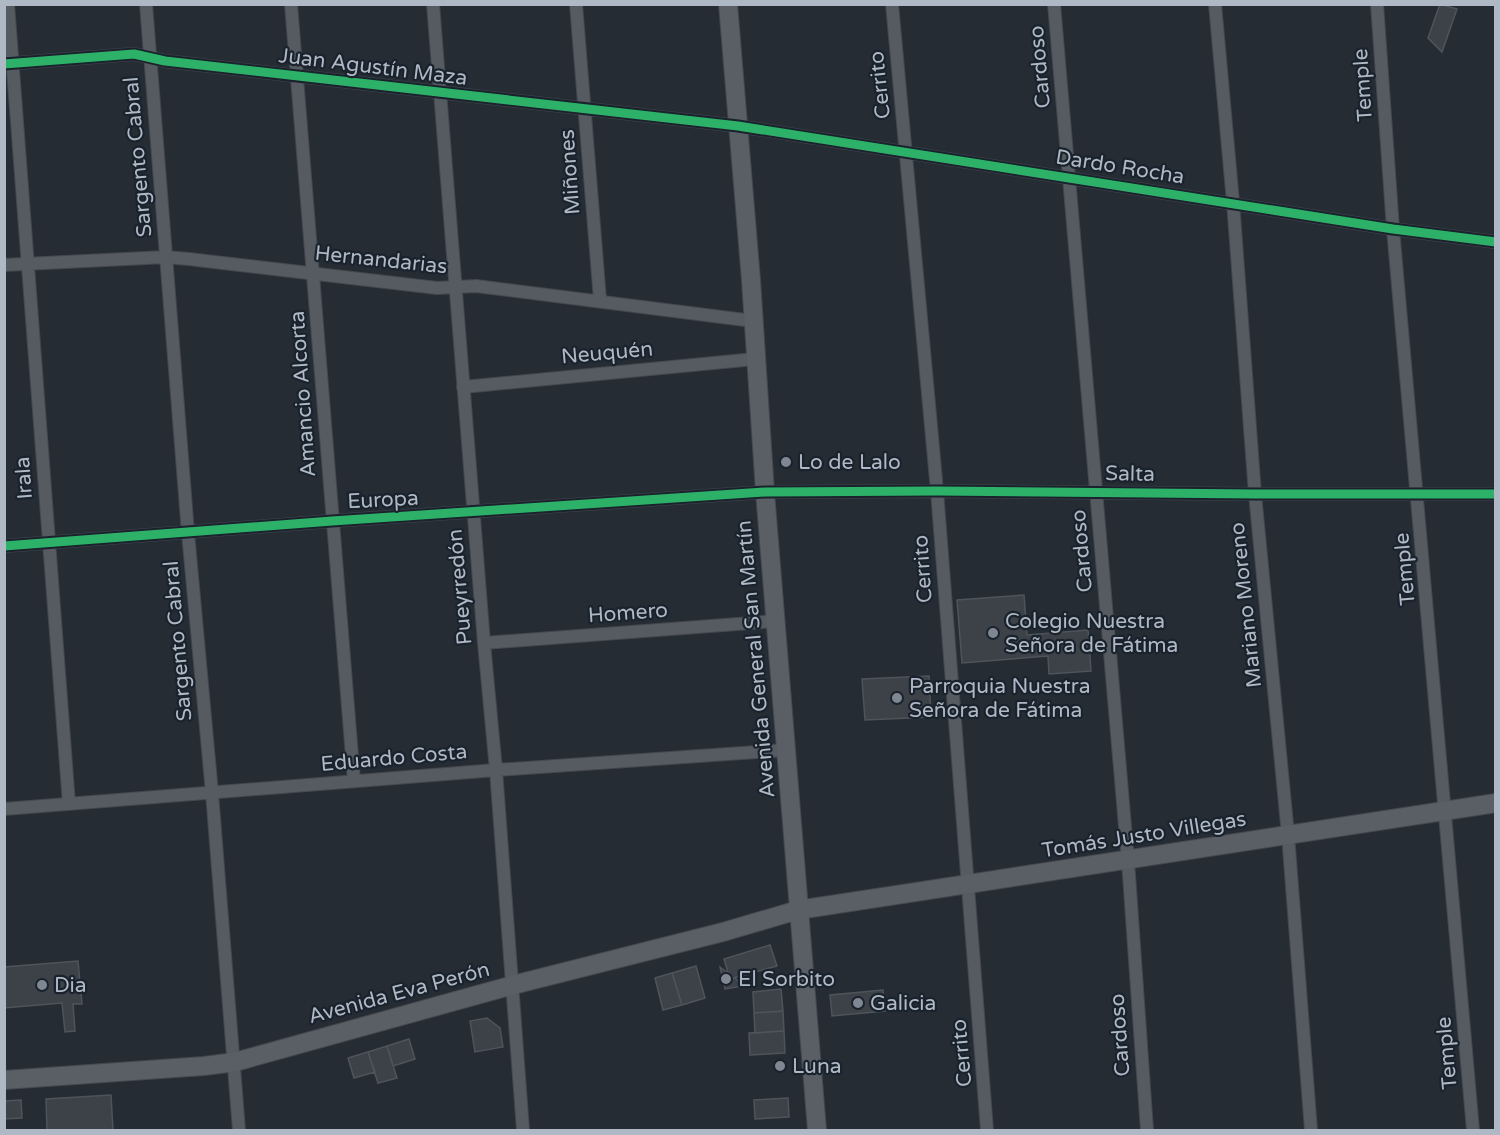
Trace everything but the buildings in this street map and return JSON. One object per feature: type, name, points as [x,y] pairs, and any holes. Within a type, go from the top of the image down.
[{"type":"main road","name":"Avenida General San Martín","points":[[728,4],[817,1131]]},
{"type":"main road","name":"Tomás Justo Villegas","points":[[798,910],[1496,803]]},
{"type":"main road","name":"Avenida Eva Perón","points":[[4,1080],[235,1062],[513,985],[723,932],[798,910]]},
{"type":"street","name":"Irala","points":[[8,4],[8,63],[28,263],[69,804]]},
{"type":"street","name":"Sargento Cabral","points":[[146,4],[239,1131]]},
{"type":"street","name":"Amancio Alcorta","points":[[291,4],[354,781]]},
{"type":"street","name":"Pueyrredón","points":[[433,4],[524,1131]]},
{"type":"street","name":"Miñones","points":[[576,4],[600,300]]},
{"type":"street","name":"Cerrito","points":[[892,4],[937,491],[987,1131]]},
{"type":"street","name":"Cardoso","points":[[1054,4],[1128,861],[1147,1131]]},
{"type":"street","name":"Mariano Moreno","points":[[1215,4],[1233,202],[1255,494],[1288,835],[1311,1131]]},
{"type":"street","name":"Temple","points":[[1377,4],[1393,229],[1473,1131]]},
{"type":"street","name":"Juan Agustín Maza","points":[[8,63],[134,54],[165,61],[738,126]]},
{"type":"street","name":"Dardo Rocha","points":[[738,126],[1233,202],[1393,229],[1496,242]]},
{"type":"street","name":"Hernandarias","points":[[4,265],[166,257],[437,288],[476,286],[753,321]]},
{"type":"street","name":"Neuquén","points":[[463,387],[755,359]]},
{"type":"street","name":"Salta","points":[[765,492],[1496,494]]},
{"type":"street","name":"Europa","points":[[4,546],[765,492]]},
{"type":"street","name":"Homero","points":[[484,643],[776,621]]},
{"type":"street","name":"Eduardo Costa","points":[[4,809],[496,770],[786,750]]},
{"type":"cycle path","points":[[4,64],[134,54],[165,61],[738,126],[1393,229],[1496,242]]},
{"type":"cycle path","points":[[4,546],[765,492],[1496,494]]},
{"type":"place","name":"Lo de Lalo","points":[[786,462]]},
{"type":"place","name":"Colegio Nuestra Señora de Fátima","points":[[993,633]]},
{"type":"place","name":"Parroquia Nuestra Señora de Fátima","points":[[897,698]]},
{"type":"place","name":"El Sorbito","points":[[726,979]]},
{"type":"place","name":"Dia","points":[[42,985]]},
{"type":"place","name":"Galicia","points":[[858,1003]]},
{"type":"place","name":"Luna","points":[[780,1066]]}]
